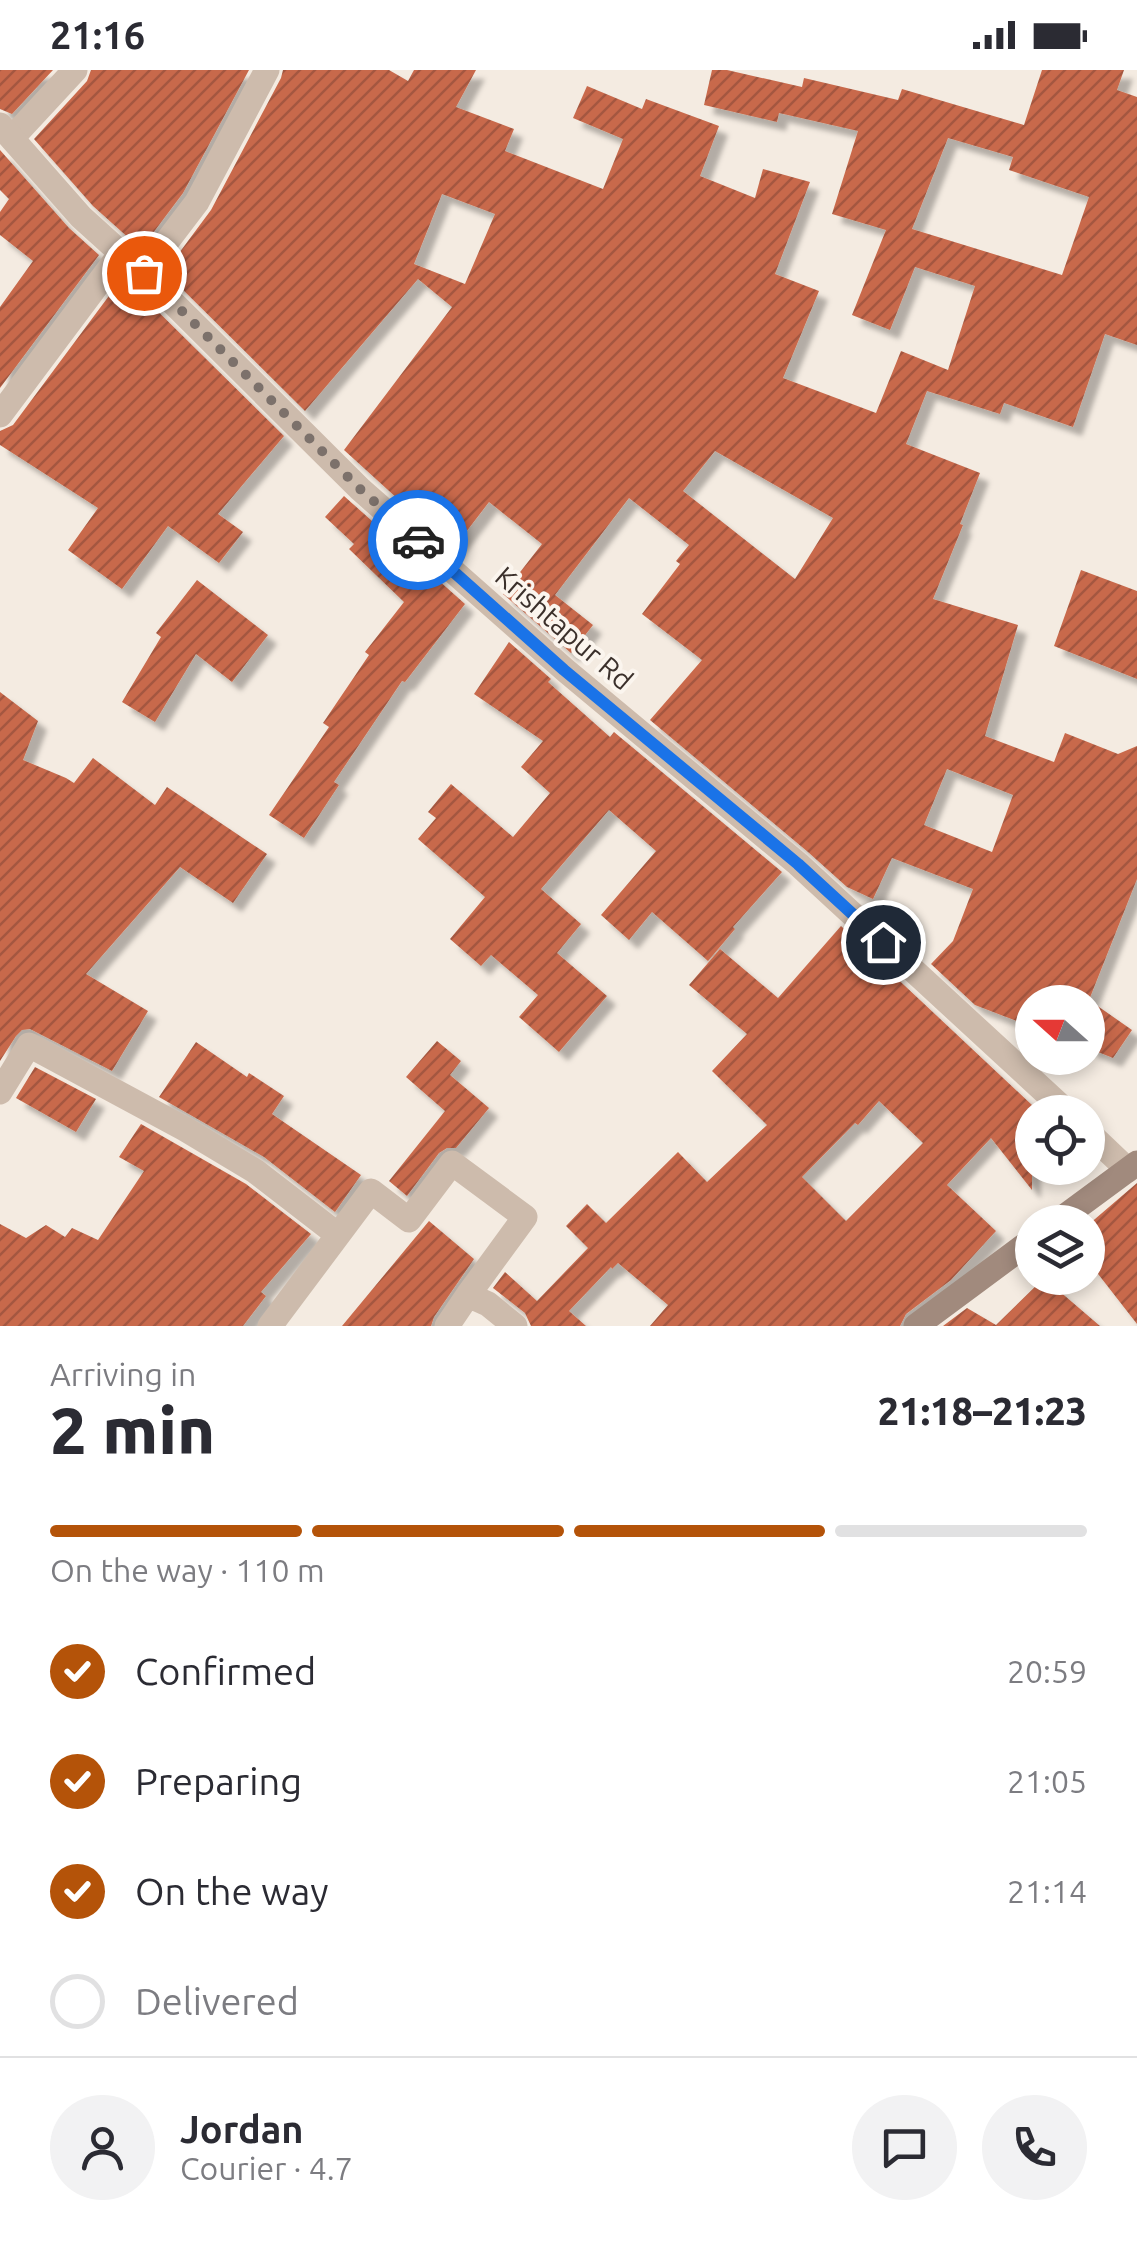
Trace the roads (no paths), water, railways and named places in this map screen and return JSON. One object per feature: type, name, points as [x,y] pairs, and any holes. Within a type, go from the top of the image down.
[{"type":"main road","points":[[1080,1205],[1133,1166]]},
{"type":"main road","points":[[916,1326],[1015,1253]]},
{"type":"street","points":[[6,132],[75,70]]},
{"type":"street","points":[[144,273],[196,202],[267,70]]},
{"type":"street","name":"Krishtapur Rd","points":[[6,132],[81,216],[144,273],[360,489],[564,670],[798,864],[1049,1095]]},
{"type":"street","points":[[0,415],[121,253]]},
{"type":"street","points":[[0,1092],[29,1046],[255,1171],[338,1234]]},
{"type":"street","points":[[1105,1145],[1133,1166]]},
{"type":"street","points":[[270,1326],[371,1192],[409,1220],[452,1163],[525,1218],[447,1326]]},
{"type":"street","points":[[468,1294],[515,1326]]}]
